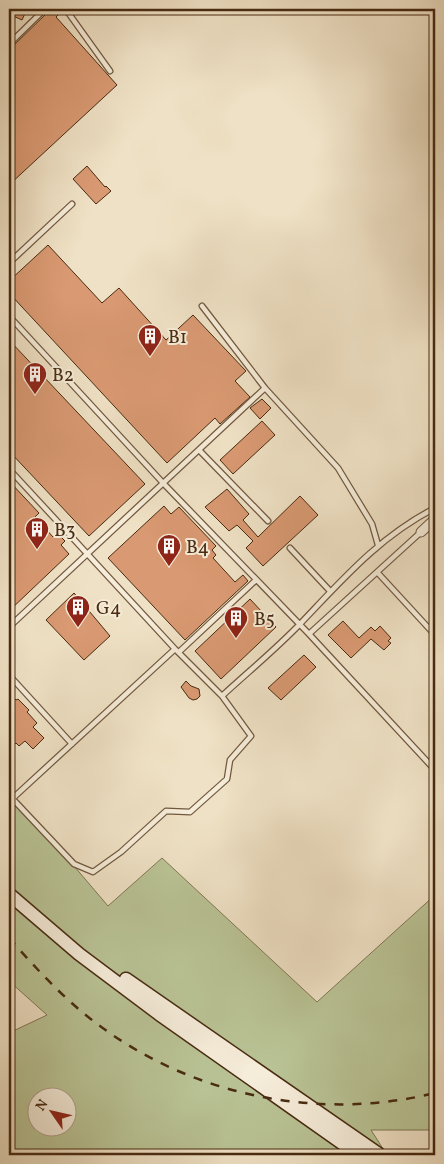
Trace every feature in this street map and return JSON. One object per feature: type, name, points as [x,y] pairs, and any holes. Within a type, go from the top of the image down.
[{"type":"main road","points":[[9,894],[79,954],[159,1014],[359,1155]]},
{"type":"main road","points":[[24,908],[380,1155]]},
{"type":"street","points":[[421,532],[435,519]]},
{"type":"lane","points":[[9,44],[45,9]]},
{"type":"lane","points":[[62,9],[66,11],[110,71]]},
{"type":"lane","points":[[9,263],[72,204]]},
{"type":"lane","points":[[202,306],[265,388],[338,468],[372,524],[378,545]]},
{"type":"lane","points":[[9,316],[164,484],[309,634],[435,770]]},
{"type":"lane","points":[[9,627],[265,388]]},
{"type":"lane","points":[[199,450],[268,521]]},
{"type":"lane","points":[[9,469],[177,650],[222,696],[251,736],[230,760],[227,780],[190,812],[166,811],[121,852],[93,872],[74,864],[10,795],[72,744],[177,650],[256,580]]},
{"type":"lane","points":[[222,696],[299,625],[330,591],[378,545],[410,521],[435,508]]},
{"type":"lane","points":[[309,634],[421,532]]},
{"type":"lane","points":[[290,548],[330,591]]},
{"type":"lane","points":[[377,572],[435,635]]},
{"type":"lane","points":[[9,674],[72,744]]},
{"type":"green space","points":[[9,800],[40,826],[108,906],[162,858],[317,1002],[435,895],[435,1130],[371,1130],[387,1155],[9,1155],[9,1033],[47,1015],[9,981]]},
{"type":"building","points":[[11,9],[27,9],[22,20],[9,14]]},
{"type":"building","points":[[49,9],[52,9],[58,15],[56,17],[117,85],[9,185],[9,48]]},
{"type":"building","points":[[87,166],[105,187],[111,191],[96,204],[73,179]]},
{"type":"building","name":"B1","points":[[48,245],[102,303],[119,288],[166,340],[193,315],[246,371],[235,381],[250,397],[220,424],[215,418],[167,463],[9,293],[9,281]]},
{"type":"building","name":"B2","points":[[9,340],[145,484],[89,536],[9,451]]},
{"type":"building","points":[[262,399],[271,408],[260,419],[250,408]]},
{"type":"building","points":[[262,421],[275,435],[233,474],[220,460]]},
{"type":"building","name":"B3","points":[[9,481],[39,513],[35,517],[53,537],[57,533],[65,541],[61,545],[69,554],[9,611]]},
{"type":"building","points":[[227,489],[249,514],[243,520],[258,537],[300,496],[318,515],[263,566],[246,548],[253,541],[237,525],[229,531],[205,507]]},
{"type":"building","name":"B4","points":[[164,506],[171,514],[179,507],[216,546],[212,550],[216,555],[213,558],[235,582],[243,575],[248,581],[185,640],[108,558]]},
{"type":"building","name":"G4","points":[[74,593],[110,636],[84,660],[46,620]]},
{"type":"building","name":"B5","points":[[250,599],[276,627],[221,679],[195,651]]},
{"type":"building","points":[[343,621],[359,638],[371,627],[375,631],[380,626],[391,638],[388,641],[391,643],[384,650],[371,639],[351,658],[328,635]]},
{"type":"building","points":[[304,655],[316,667],[281,700],[268,688]]},
{"type":"building","points":[[186,681],[191,686],[199,689],[200,696],[197,699],[189,698],[181,687]]},
{"type":"building","points":[[9,693],[29,710],[27,712],[37,723],[33,727],[44,738],[33,749],[25,741],[19,746],[16,743],[9,749]]},
{"type":"railway","points":[[9,938],[59,991],[92,1020],[129,1046],[170,1067],[212,1084],[255,1096],[300,1102],[345,1104],[390,1101],[435,1093]]},
{"type":"place","name":"B1","points":[[150,357]]},
{"type":"place","name":"B2","points":[[35,395]]},
{"type":"place","name":"B3","points":[[37,550]]},
{"type":"place","name":"B4","points":[[169,567]]},
{"type":"place","name":"G4","points":[[78,628]]},
{"type":"place","name":"B5","points":[[236,639]]}]
